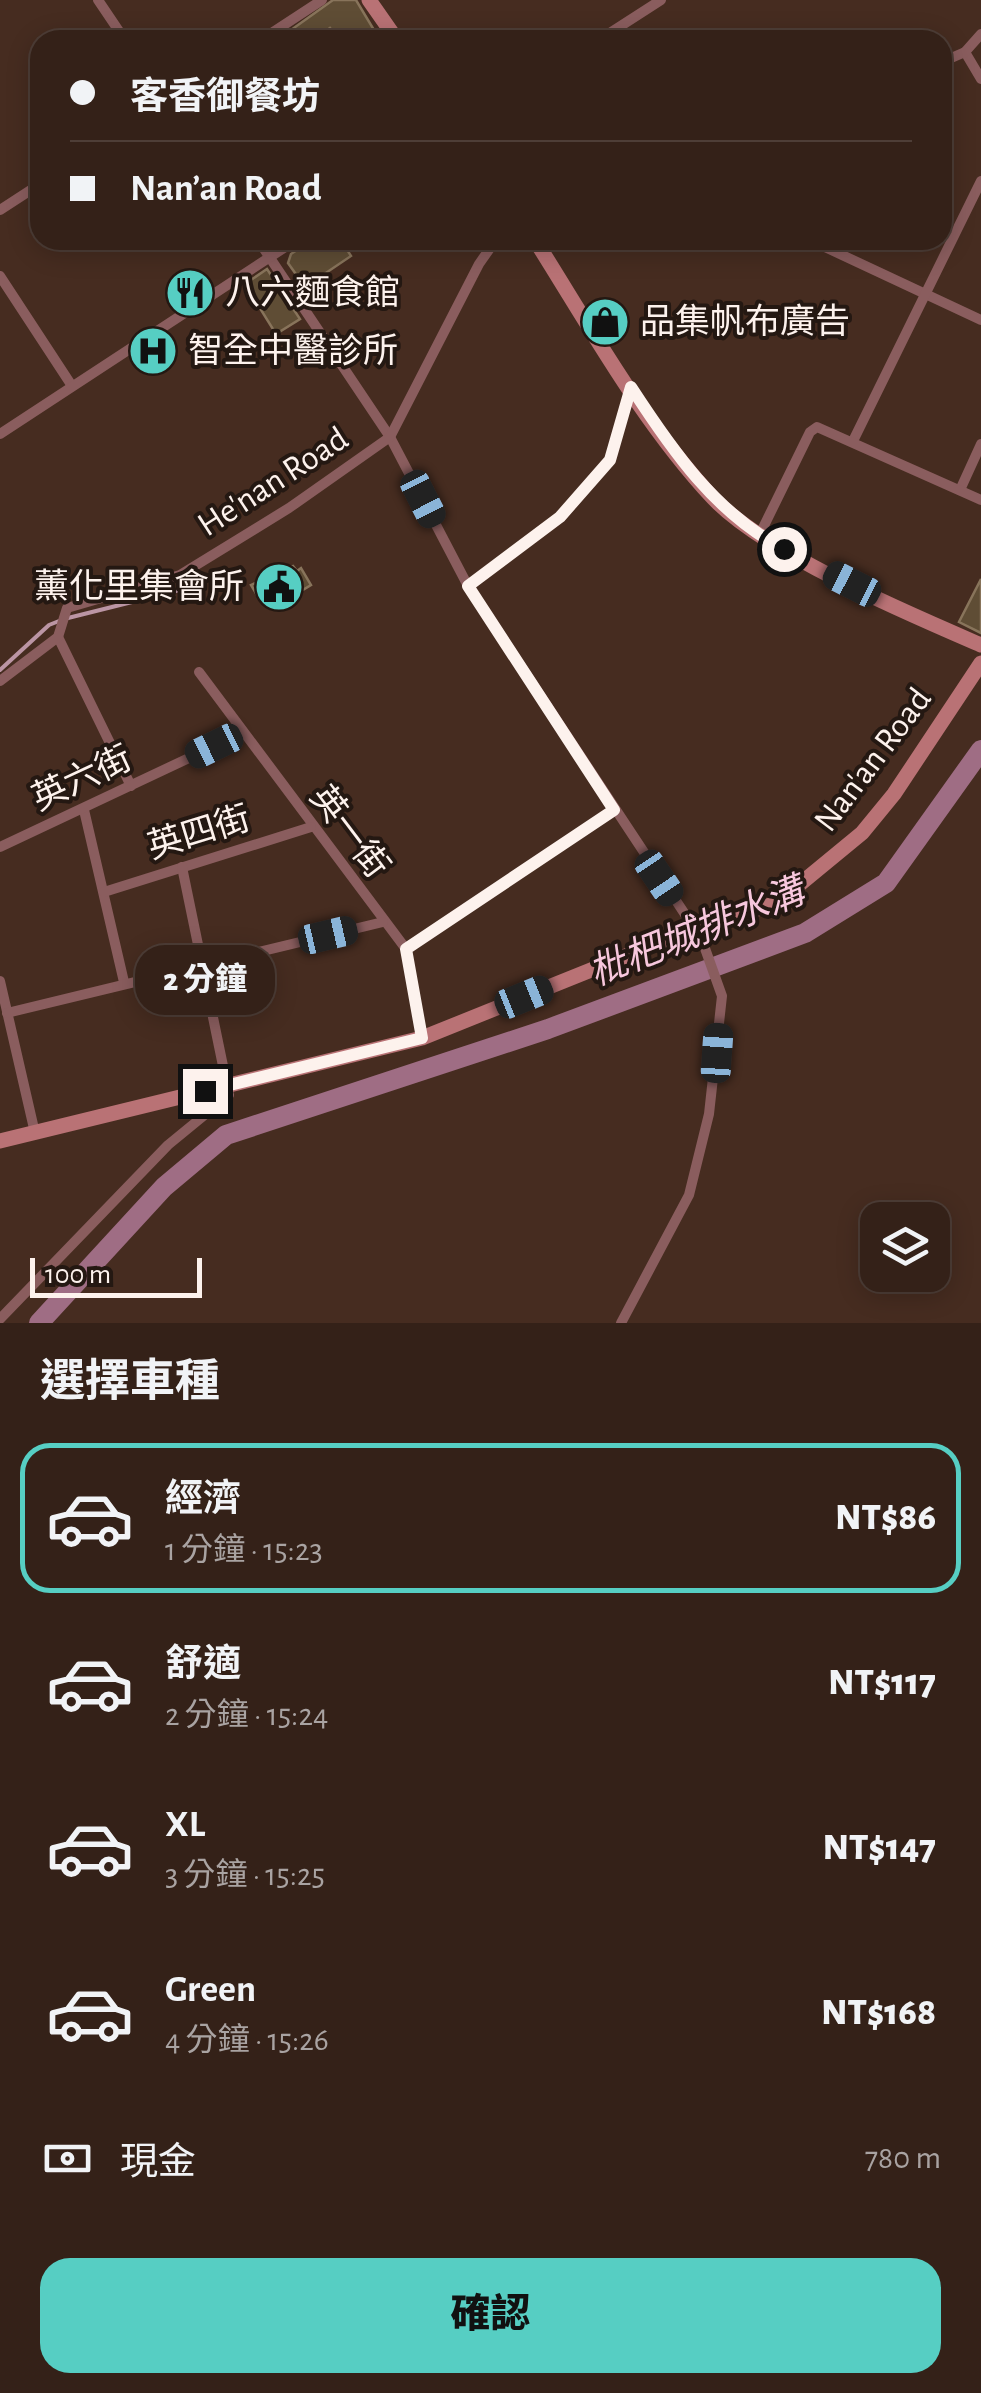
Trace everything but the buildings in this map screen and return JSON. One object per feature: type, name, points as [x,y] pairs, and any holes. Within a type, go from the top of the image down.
[{"type":"street","points":[[98,0],[118,30]]},
{"type":"street","points":[[276,30],[322,0]]},
{"type":"street","points":[[370,0],[390,30]]},
{"type":"street","points":[[614,30],[656,1]]},
{"type":"street","points":[[952,58],[965,52],[981,34]]},
{"type":"street","points":[[965,52],[981,79]]},
{"type":"street","points":[[952,239],[981,182]]},
{"type":"street","points":[[0,210],[30,190]]},
{"type":"street","points":[[265,250],[390,437],[468,586],[697,934],[722,996],[709,1114],[690,1195],[621,1323]]},
{"type":"street","points":[[0,434],[281,250]]},
{"type":"street","name":"He'nan Road","points":[[0,681],[58,637],[67,608],[180,575],[289,508],[390,437],[488,250]]},
{"type":"street","points":[[542,250],[631,387],[714,499],[759,536],[981,645]]},
{"type":"street","points":[[831,250],[981,320]]},
{"type":"street","points":[[853,441],[946,250]]},
{"type":"street","points":[[0,276],[72,386]]},
{"type":"street","points":[[468,586],[560,517],[610,460],[631,387]]},
{"type":"street","points":[[759,536],[810,432],[817,427],[981,500]]},
{"type":"street","points":[[960,490],[981,444]]},
{"type":"street","points":[[58,637],[130,786]]},
{"type":"street","name":"Nan'an Road","points":[[0,1142],[422,1038],[777,903],[851,846],[894,794],[981,663]]},
{"type":"street","name":"英一街","points":[[198,672],[311,828],[406,949]]},
{"type":"street","name":"英六街","points":[[0,848],[242,733]]},
{"type":"street","points":[[84,810],[124,982]]},
{"type":"street","points":[[422,1038],[406,949],[614,810]]},
{"type":"street","name":"英四街","points":[[104,892],[311,828]]},
{"type":"street","points":[[0,1320],[168,1145],[229,1095],[182,867]]},
{"type":"street","points":[[7,1014],[124,982],[383,922]]},
{"type":"street","points":[[0,980],[35,1134]]},
{"type":"waterway","points":[[68,618],[204,584]]},
{"type":"waterway","points":[[0,670],[49,625],[59,621]]},
{"type":"waterway","name":"枇杷城排水溝","points":[[39,1323],[164,1187],[226,1135],[548,1029],[805,933],[886,883],[981,750]]},
{"type":"place","name":"八六麵食館","points":[[190,293]]},
{"type":"place","name":"品集帆布廣告","points":[[605,322]]},
{"type":"place","name":"智全中醫診所","points":[[153,351]]},
{"type":"place","name":"薰化里集會所","points":[[279,587]]},
{"type":"route","points":[[205,1091],[422,1038],[406,949],[614,810],[468,586],[560,517],[610,460],[631,387],[662,434],[714,499],[759,536],[784,549]]}]
